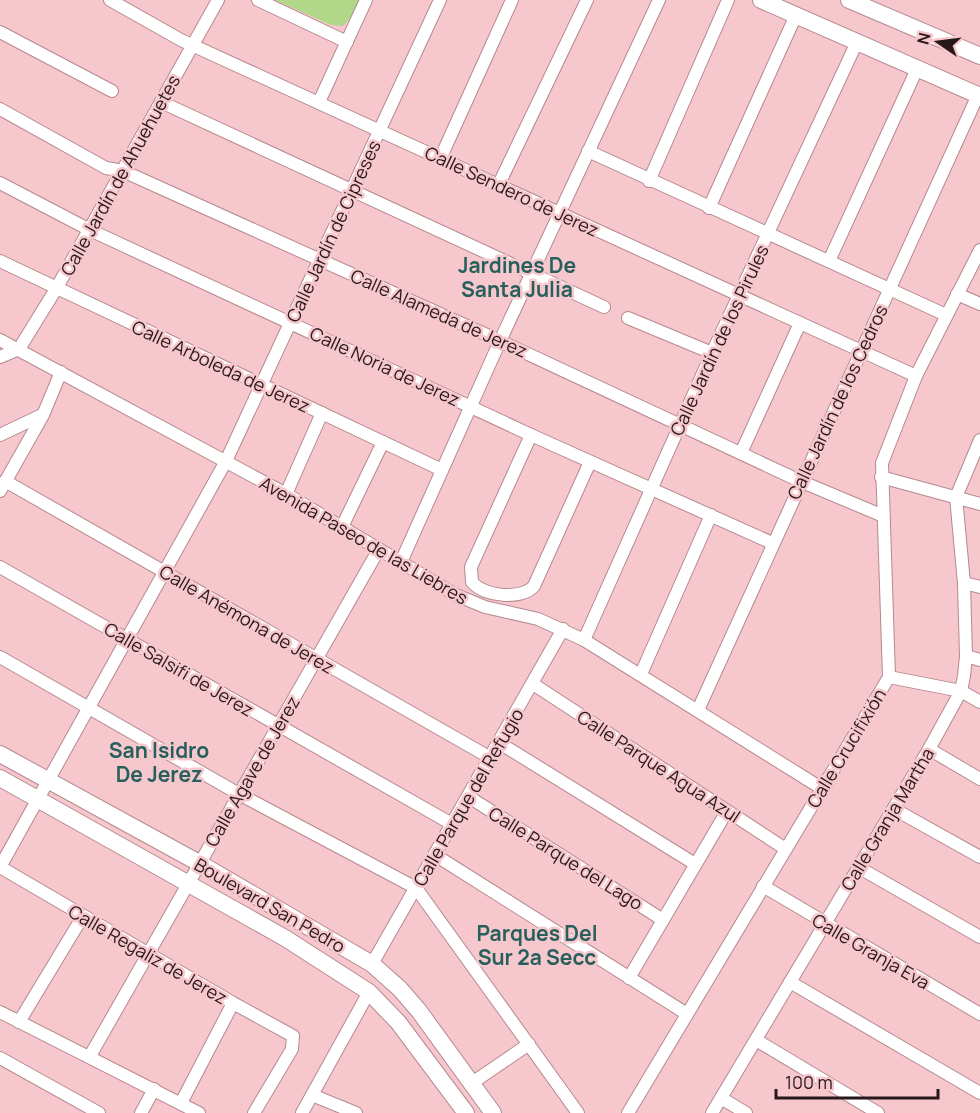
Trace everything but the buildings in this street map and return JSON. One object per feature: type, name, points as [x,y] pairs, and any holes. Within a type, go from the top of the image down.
[{"type":"street","name":"Calle Sendero de Jerez","points":[[110,0],[193,45],[916,376]]},
{"type":"street","name":"Calle Jardín de Ahuehuetes","points":[[19,349],[90,230],[218,0]]},
{"type":"street","points":[[258,0],[347,42]]},
{"type":"street","points":[[319,102],[366,0]]},
{"type":"street","name":"Calle Jardín de Cipreses","points":[[0,867],[226,461],[354,190],[440,0]]},
{"type":"street","points":[[441,157],[513,0]]},
{"type":"street","points":[[499,184],[587,0]]},
{"type":"street","points":[[401,562],[470,406],[659,0]]},
{"type":"street","points":[[649,181],[728,0]]},
{"type":"street","points":[[760,0],[979,95]]},
{"type":"street","points":[[849,0],[980,56]]},
{"type":"street","points":[[709,208],[796,15]]},
{"type":"street","points":[[0,32],[112,91]]},
{"type":"street","name":"Calle Jardín de los Pirules","points":[[584,640],[712,353],[857,42]]},
{"type":"street","points":[[829,261],[917,69]]},
{"type":"street","name":"Calle Jardín de los Cedros","points":[[698,710],[800,481],[979,95]]},
{"type":"street","points":[[161,102],[604,307]]},
{"type":"street","name":"Calle Alameda de Jerez","points":[[0,109],[106,168],[123,171],[500,341],[800,481],[881,515]]},
{"type":"street","points":[[588,151],[649,181],[946,315]]},
{"type":"street","name":"Calle Noria de Jerez","points":[[0,183],[90,230],[531,435],[772,543]]},
{"type":"street","name":"Calle Crucifixión","points":[[628,1113],[784,848],[889,677],[881,515],[881,477],[884,452],[916,376],[980,250]]},
{"type":"street","name":"Calle Arboleda de Jerez","points":[[0,261],[442,470]]},
{"type":"street","points":[[957,294],[980,304]]},
{"type":"street","points":[[628,318],[712,353]]},
{"type":"street","points":[[741,453],[800,323]]},
{"type":"street","name":"Avenida Paseo de las Liebres","points":[[0,339],[286,494],[341,529],[469,601],[531,616],[584,640],[821,789]]},
{"type":"street","points":[[0,357],[19,349]]},
{"type":"street","points":[[2,486],[43,415],[61,372]]},
{"type":"street","points":[[286,494],[322,413]]},
{"type":"street","points":[[0,435],[43,415]]},
{"type":"street","points":[[531,435],[471,567],[472,582],[482,590],[517,595],[530,591],[590,462]]},
{"type":"street","points":[[956,497],[980,440]]},
{"type":"street","points":[[341,529],[383,442]]},
{"type":"street","points":[[881,477],[980,504]]},
{"type":"street","name":"Calle Anémona de Jerez","points":[[2,486],[165,572],[489,757]]},
{"type":"street","name":"Calle Granja Martha","points":[[712,1113],[894,809],[961,691],[966,656],[964,583],[956,497]]},
{"type":"street","points":[[641,674],[711,515]]},
{"type":"street","name":"Calle Agave de Jerez","points":[[90,1056],[378,549]]},
{"type":"street","name":"Calle Salsifi de Jerez","points":[[0,567],[452,824]]},
{"type":"street","points":[[964,583],[980,587]]},
{"type":"street","name":"Calle Parque del Refugio","points":[[372,964],[563,629]]},
{"type":"street","points":[[966,656],[980,660]]},
{"type":"street","points":[[0,657],[239,794],[416,888],[578,1113]]},
{"type":"street","points":[[889,677],[961,691],[980,702]]},
{"type":"street","name":"Calle Parque Agua Azul","points":[[533,684],[784,848]]},
{"type":"street","points":[[498,742],[695,864]]},
{"type":"street","points":[[929,749],[980,779]]},
{"type":"street","name":"Boulevard San Pedro","points":[[0,754],[200,864],[372,964],[400,989],[419,1011],[493,1113]]},
{"type":"street","name":"Boulevard San Pedro","points":[[0,778],[285,938],[369,992],[398,1022],[466,1113]]},
{"type":"street","name":"Calle Parque del Lago","points":[[469,796],[663,920]]},
{"type":"street","points":[[894,809],[980,857]]},
{"type":"street","points":[[629,978],[727,811]]},
{"type":"street","points":[[435,855],[687,1014]]},
{"type":"street","name":"Calle Regaliz de Jerez","points":[[0,867],[232,1003],[289,1032],[295,1040],[255,1113]]},
{"type":"street","points":[[858,867],[980,937]]},
{"type":"street","name":"Calle Granja Eva","points":[[763,886],[980,1014]]},
{"type":"street","points":[[19,1022],[83,916]]},
{"type":"street","points":[[790,982],[980,1093]]},
{"type":"street","points":[[302,1113],[369,992]]},
{"type":"street","points":[[182,1102],[232,1003]]},
{"type":"street","points":[[0,1012],[182,1102],[199,1113]]},
{"type":"street","points":[[756,1040],[878,1113]]},
{"type":"street","points":[[472,1083],[530,1044]]},
{"type":"street","points":[[0,1058],[99,1113]]},
{"type":"street","points":[[141,1113],[154,1089]]},
{"type":"street","points":[[312,1095],[356,1113]]},
{"type":"street","points":[[721,1098],[746,1113]]},
{"type":"green space","points":[[275,0],[360,0],[354,14],[343,26],[331,25]]},
{"type":"district","name":"Jardines De Santa Julia","points":[[517,277]]},
{"type":"district","name":"San Isidro De Jerez","points":[[159,762]]},
{"type":"district","name":"Parques Del Sur 2a Secc","points":[[537,945]]}]
